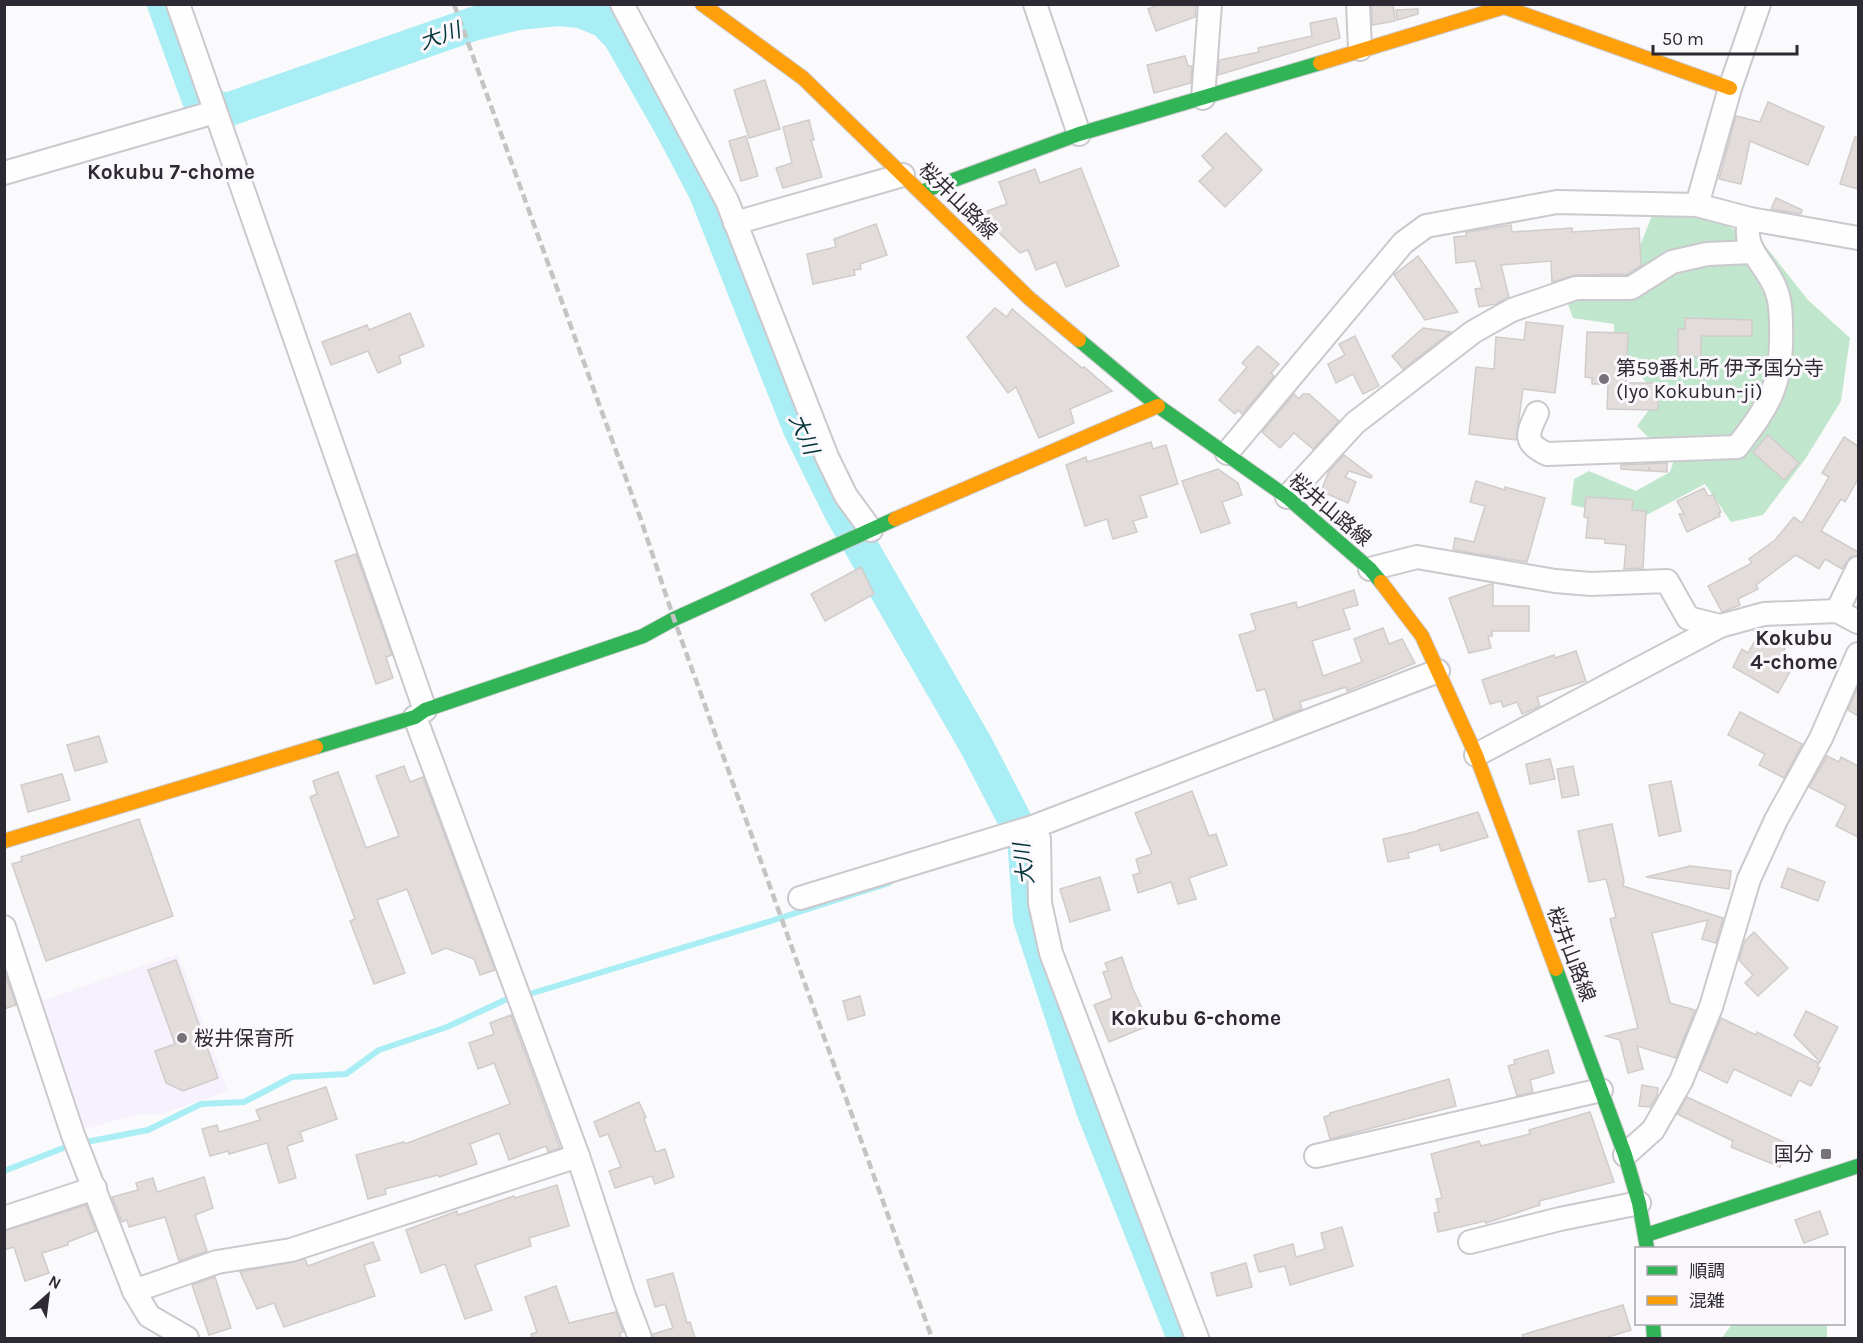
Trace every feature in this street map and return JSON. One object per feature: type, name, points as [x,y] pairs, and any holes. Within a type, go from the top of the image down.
[{"type":"street","points":[[178,4],[420,713],[578,1156],[640,1338]]},
{"type":"street","points":[[622,4],[727,201],[827,457],[846,496],[871,530]]},
{"type":"street","name":"桜井山路線","points":[[702,4],[803,78],[1029,298],[1158,406],[1287,497],[1370,569],[1422,636],[1476,755],[1601,1090],[1625,1155],[1639,1203],[1647,1242]]},
{"type":"street","points":[[1035,4],[1079,134]]},
{"type":"street","points":[[1203,98],[1210,4]]},
{"type":"street","points":[[1358,4],[1360,49]]},
{"type":"street","points":[[1697,205],[1730,88],[1759,4]]},
{"type":"street","points":[[921,192],[1079,134],[1504,7],[1535,11],[1730,88]]},
{"type":"street","points":[[4,173],[215,112]]},
{"type":"street","points":[[735,223],[903,175]]},
{"type":"street","points":[[1227,453],[1403,243],[1426,226],[1557,202],[1697,205],[1750,219],[1858,238]]},
{"type":"street","points":[[1537,413],[1529,438],[1534,448],[1547,454],[1737,447],[1767,404],[1776,384],[1782,355],[1780,303],[1772,281],[1749,244],[1750,219]]},
{"type":"street","points":[[1287,497],[1355,423],[1473,332],[1512,310],[1576,288],[1631,288],[1672,262],[1707,254],[1752,252]]},
{"type":"street","points":[[4,841],[420,713],[643,636],[674,619],[871,530],[1158,406]]},
{"type":"street","points":[[1370,569],[1417,557],[1555,581],[1592,584],[1667,581],[1688,618],[1720,626]]},
{"type":"street","points":[[1837,610],[1858,568]]},
{"type":"street","points":[[1476,755],[1720,626],[1764,614],[1837,610],[1858,622]]},
{"type":"street","points":[[1625,1155],[1653,1130],[1681,1081],[1711,1007],[1749,879],[1776,820],[1821,738],[1858,654]]},
{"type":"street","points":[[800,898],[1034,827],[1438,671]]},
{"type":"street","points":[[1034,827],[1039,839],[1040,903],[1051,952],[1197,1338]]},
{"type":"street","points":[[4,927],[73,1135],[134,1291],[149,1316],[187,1338]]},
{"type":"street","points":[[1316,1156],[1601,1090]]},
{"type":"street","points":[[134,1291],[217,1262],[291,1250],[578,1156]]},
{"type":"street","points":[[1647,1242],[1858,1166]]},
{"type":"street","points":[[4,1218],[94,1188]]},
{"type":"street","points":[[1470,1242],[1560,1219],[1639,1203]]},
{"type":"shaded area","points":[[178,954],[228,1091],[159,1115],[138,1114],[89,1128],[79,1128],[38,1002]]},
{"type":"green space","points":[[1654,211],[1700,213],[1763,243],[1808,300],[1850,338],[1841,401],[1806,458],[1763,515],[1731,522],[1705,484],[1639,519],[1571,505],[1574,479],[1589,471],[1636,491],[1670,472],[1675,457],[1660,449],[1637,426],[1659,396],[1634,369],[1615,367],[1614,324],[1573,318],[1558,277],[1631,268]]},
{"type":"green space","points":[[1731,1325],[1827,1325],[1827,1338],[1722,1338]]},
{"type":"building","points":[[1161,4],[1196,4],[1195,17],[1156,31],[1148,9]]},
{"type":"building","points":[[1372,4],[1393,4],[1395,21],[1372,25]]},
{"type":"building","points":[[1418,9],[1418,14],[1397,20],[1396,10]]},
{"type":"building","points":[[1336,18],[1340,38],[1218,75],[1219,60],[1259,52],[1258,48],[1312,36],[1310,23]]},
{"type":"building","points":[[1185,56],[1188,66],[1192,66],[1191,83],[1154,93],[1147,65]]},
{"type":"building","points":[[765,80],[780,129],[749,138],[734,90]]},
{"type":"building","points":[[1768,102],[1824,127],[1808,165],[1750,141],[1741,184],[1719,179],[1736,116],[1760,122]]},
{"type":"building","points":[[809,120],[814,140],[811,140],[822,177],[783,188],[776,168],[792,163],[783,127]]},
{"type":"building","points":[[1226,133],[1262,170],[1225,207],[1199,181],[1213,168],[1202,156]]},
{"type":"building","points":[[746,136],[758,176],[741,181],[729,141]]},
{"type":"building","points":[[1855,137],[1858,137],[1858,189],[1840,184]]},
{"type":"building","points":[[1081,168],[1119,266],[1066,287],[1056,262],[1036,270],[1028,250],[1020,253],[994,228],[987,211],[1007,204],[999,182],[1035,169],[1040,183]]},
{"type":"building","points":[[1776,198],[1802,210],[1801,214],[1771,209]]},
{"type":"building","points":[[876,224],[887,255],[860,264],[861,269],[854,270],[855,275],[813,284],[807,254],[836,247],[834,239]]},
{"type":"building","points":[[1511,225],[1512,232],[1572,228],[1572,232],[1639,228],[1641,265],[1628,274],[1576,275],[1552,282],[1551,261],[1501,265],[1509,297],[1496,304],[1479,307],[1475,289],[1482,288],[1475,261],[1456,263],[1454,237],[1466,236],[1466,232]]},
{"type":"building","points":[[1418,256],[1458,312],[1425,320],[1394,275]]},
{"type":"building","points":[[995,308],[1007,317],[1012,309],[1112,391],[1070,409],[1074,423],[1039,438],[1016,387],[1008,393],[967,337]]},
{"type":"building","points":[[410,313],[424,346],[399,356],[401,363],[378,373],[368,351],[331,365],[322,342],[367,325],[369,330]]},
{"type":"building","points":[[1685,318],[1752,320],[1752,336],[1701,336],[1701,357],[1678,356],[1678,329],[1685,329]]},
{"type":"building","points":[[1526,322],[1563,326],[1555,393],[1523,389],[1516,440],[1469,434],[1476,367],[1494,369],[1496,337],[1524,340]]},
{"type":"building","points":[[1423,328],[1451,332],[1403,369],[1392,356]]},
{"type":"building","points":[[1587,332],[1628,333],[1626,383],[1658,383],[1658,410],[1607,409],[1608,384],[1592,384],[1592,378],[1585,377]]},
{"type":"building","points":[[1355,336],[1379,386],[1363,394],[1353,374],[1336,383],[1328,364],[1345,355],[1339,344]]},
{"type":"building","points":[[1258,346],[1279,364],[1271,373],[1274,376],[1242,414],[1238,410],[1235,414],[1219,400],[1247,367],[1242,363]]},
{"type":"building","points":[[1294,394],[1299,399],[1303,394],[1309,394],[1339,421],[1313,449],[1294,433],[1280,448],[1262,432]]},
{"type":"building","points":[[1768,435],[1799,463],[1784,480],[1753,452]]},
{"type":"building","points":[[1844,437],[1858,446],[1858,479],[1845,502],[1841,499],[1821,531],[1858,552],[1858,555],[1850,557],[1842,569],[1825,559],[1819,569],[1796,555],[1756,585],[1758,589],[1738,599],[1740,605],[1722,612],[1708,586],[1752,563],[1749,559],[1775,540],[1794,517],[1802,523],[1829,477],[1822,473]]},
{"type":"building","points":[[1151,442],[1153,449],[1166,445],[1178,484],[1140,496],[1147,517],[1133,521],[1137,532],[1113,539],[1107,519],[1085,526],[1066,465],[1086,457],[1087,462]]},
{"type":"building","points":[[1344,455],[1372,476],[1371,478],[1349,471],[1345,477],[1356,482],[1348,503],[1321,491],[1329,471]]},
{"type":"building","points":[[1667,463],[1667,472],[1651,471],[1649,467],[1649,471],[1621,469],[1621,465]]},
{"type":"building","points":[[1218,469],[1238,483],[1242,495],[1222,502],[1230,523],[1201,533],[1182,481]]},
{"type":"building","points":[[1476,481],[1505,490],[1505,487],[1545,498],[1527,562],[1453,550],[1455,538],[1474,542],[1485,506],[1470,502]]},
{"type":"building","points":[[1704,488],[1708,496],[1713,495],[1721,512],[1720,516],[1687,532],[1679,514],[1684,514],[1677,501]]},
{"type":"building","points":[[1586,497],[1633,500],[1632,510],[1646,511],[1643,568],[1624,569],[1626,545],[1605,543],[1605,539],[1586,538],[1588,518],[1584,517]]},
{"type":"building","points":[[356,554],[392,655],[386,657],[393,678],[376,684],[335,561]]},
{"type":"building","points":[[861,567],[874,594],[825,621],[811,594]]},
{"type":"building","points":[[1493,584],[1493,606],[1529,606],[1529,631],[1492,631],[1492,636],[1488,636],[1491,648],[1469,653],[1449,598]]},
{"type":"building","points":[[1354,590],[1358,605],[1343,609],[1350,629],[1312,641],[1323,676],[1362,662],[1354,639],[1383,628],[1389,644],[1402,639],[1415,663],[1347,691],[1346,687],[1300,702],[1302,709],[1274,720],[1265,689],[1257,691],[1239,635],[1256,630],[1251,614],[1296,602],[1297,608]]},
{"type":"building","points":[[1759,634],[1785,648],[1782,654],[1796,661],[1778,693],[1733,667],[1742,649],[1748,653]]},
{"type":"building","points":[[1576,651],[1586,681],[1537,697],[1540,706],[1522,714],[1517,702],[1503,707],[1501,701],[1490,704],[1482,680],[1554,655],[1555,658]]},
{"type":"building","points":[[1858,686],[1858,716],[1848,710]]},
{"type":"building","points":[[1740,712],[1802,744],[1784,778],[1759,765],[1765,754],[1728,735]]},
{"type":"building","points":[[99,736],[107,762],[75,771],[67,745]]},
{"type":"building","points":[[1827,756],[1839,762],[1841,757],[1858,766],[1858,837],[1836,826],[1846,806],[1809,787]]},
{"type":"building","points":[[1550,759],[1555,779],[1530,784],[1526,764]]},
{"type":"building","points":[[404,766],[410,782],[423,777],[495,970],[480,975],[474,959],[446,948],[432,954],[407,889],[377,900],[405,973],[374,984],[350,921],[355,919],[310,797],[317,794],[313,781],[338,772],[366,848],[399,836],[376,776]]},
{"type":"building","points":[[1573,766],[1579,795],[1562,798],[1557,769]]},
{"type":"building","points":[[62,774],[70,800],[28,812],[21,785]]},
{"type":"building","points":[[1671,781],[1681,831],[1659,836],[1649,785]]},
{"type":"building","points":[[1192,791],[1209,836],[1216,834],[1227,865],[1189,878],[1196,899],[1178,904],[1171,882],[1138,893],[1133,875],[1140,873],[1136,859],[1152,854],[1135,813]]},
{"type":"building","points":[[1478,812],[1488,837],[1441,851],[1439,844],[1408,853],[1409,858],[1388,862],[1383,839],[1418,831]]},
{"type":"building","points":[[139,819],[173,916],[46,961],[12,864],[22,861],[21,857]]},
{"type":"building","points":[[1612,824],[1624,881],[1623,886],[1723,918],[1716,943],[1702,939],[1708,920],[1652,933],[1670,1003],[1695,1010],[1676,1058],[1637,1046],[1643,1069],[1628,1073],[1620,1040],[1606,1036],[1638,1028],[1610,919],[1616,917],[1606,879],[1589,882],[1578,831]]},
{"type":"building","points":[[1690,866],[1731,871],[1729,889],[1646,877]]},
{"type":"building","points":[[1788,868],[1825,882],[1818,901],[1781,887]]},
{"type":"building","points":[[1100,877],[1110,910],[1070,922],[1060,889]]},
{"type":"building","points":[[1754,932],[1788,968],[1758,996],[1745,983],[1753,975],[1739,960],[1745,941]]},
{"type":"building","points":[[1122,957],[1133,989],[1150,1025],[1109,1042],[1094,1005],[1112,998],[1103,972],[1108,971],[1105,963]]},
{"type":"building","points":[[176,960],[218,1078],[183,1091],[166,1083],[155,1051],[175,1044],[148,970]]},
{"type":"building","points":[[4,971],[16,1005],[4,1009]]},
{"type":"building","points":[[860,996],[865,1015],[848,1020],[843,1001]]},
{"type":"building","points":[[1806,1011],[1838,1027],[1820,1062],[1794,1035]]},
{"type":"building","points":[[511,1015],[560,1148],[548,1152],[546,1146],[509,1160],[499,1133],[470,1144],[477,1164],[439,1177],[438,1175],[385,1189],[386,1194],[368,1199],[356,1155],[404,1142],[405,1144],[510,1104],[494,1063],[478,1069],[469,1043],[494,1034],[490,1023]]},
{"type":"building","points":[[1721,1018],[1756,1035],[1757,1032],[1819,1063],[1817,1067],[1820,1068],[1811,1086],[1799,1080],[1791,1096],[1734,1069],[1727,1083],[1700,1070]]},
{"type":"building","points":[[1548,1050],[1554,1073],[1530,1080],[1533,1092],[1517,1096],[1508,1066],[1515,1064],[1514,1060]]},
{"type":"building","points":[[1449,1079],[1456,1106],[1330,1139],[1324,1117],[1330,1113]]},
{"type":"building","points":[[1642,1085],[1658,1088],[1657,1096],[1650,1107],[1639,1106]]},
{"type":"building","points":[[326,1087],[337,1119],[300,1132],[303,1141],[287,1146],[296,1178],[279,1183],[267,1143],[229,1154],[228,1151],[210,1156],[202,1129],[217,1125],[219,1132],[260,1120],[256,1110]]},
{"type":"building","points":[[1687,1097],[1788,1144],[1780,1167],[1731,1147],[1733,1141],[1677,1114]]},
{"type":"building","points":[[639,1102],[656,1152],[665,1149],[674,1177],[655,1184],[652,1176],[615,1188],[609,1171],[621,1167],[608,1134],[600,1137],[594,1122]]},
{"type":"building","points":[[1590,1112],[1614,1182],[1539,1201],[1540,1205],[1486,1223],[1485,1221],[1438,1232],[1434,1213],[1439,1212],[1436,1199],[1442,1198],[1431,1154],[1479,1141],[1481,1146],[1530,1134],[1529,1130]]},
{"type":"building","points":[[204,1177],[213,1208],[195,1215],[207,1251],[179,1261],[165,1217],[129,1227],[127,1220],[122,1222],[112,1197],[138,1190],[136,1183],[153,1178],[157,1192]]},
{"type":"building","points":[[557,1185],[569,1226],[529,1238],[531,1246],[475,1265],[492,1310],[465,1319],[445,1264],[421,1273],[406,1230],[457,1211],[458,1215],[514,1196],[515,1198]]},
{"type":"building","points":[[86,1205],[96,1231],[68,1242],[68,1245],[42,1253],[49,1273],[25,1281],[14,1247],[4,1250],[4,1231]]},
{"type":"building","points":[[1820,1211],[1828,1234],[1804,1243],[1795,1220]]},
{"type":"building","points":[[1342,1227],[1353,1266],[1290,1285],[1285,1266],[1259,1272],[1254,1255],[1293,1244],[1296,1257],[1325,1249],[1321,1233]]},
{"type":"building","points":[[373,1242],[380,1260],[364,1265],[375,1296],[284,1327],[274,1303],[257,1309],[240,1272],[305,1259],[308,1266]]},
{"type":"building","points":[[1246,1263],[1252,1287],[1217,1296],[1211,1273]]},
{"type":"building","points":[[673,1273],[687,1323],[690,1322],[695,1338],[653,1338],[653,1334],[673,1328],[665,1304],[655,1307],[647,1280]]},
{"type":"building","points":[[215,1277],[231,1328],[209,1335],[192,1285]]},
{"type":"building","points":[[556,1286],[569,1323],[616,1312],[623,1332],[620,1333],[621,1338],[532,1338],[531,1334],[537,1332],[525,1297]]},
{"type":"building","points":[[1623,1305],[1631,1330],[1605,1338],[1523,1338],[1522,1335]]},
{"type":"waterway","name":"大川","points":[[164,4],[200,103],[227,110],[473,24],[518,13],[558,9],[581,11],[605,21],[620,37],[705,191],[800,429],[841,512],[976,745],[1024,838],[1030,919],[1093,1110],[1184,1338]]},
{"type":"waterway","points":[[523,996],[889,883]]},
{"type":"waterway","points":[[81,1143],[148,1130],[201,1104],[244,1102],[292,1077],[346,1074],[379,1050],[447,1027],[513,998]]},
{"type":"waterway","points":[[4,1171],[71,1145]]},
{"type":"railway","points":[[454,4],[640,517],[674,619],[932,1338]]},
{"type":"traffic: fast","points":[[921,192],[1079,134],[1320,63]]},
{"type":"traffic: fast","points":[[1079,340],[1158,406],[1287,497],[1370,569],[1381,582]]},
{"type":"traffic: fast","points":[[316,747],[415,717],[425,710],[643,636],[674,619],[895,519]]},
{"type":"traffic: fast","points":[[1556,969],[1625,1155],[1639,1203],[1647,1247]]},
{"type":"traffic: fast","points":[[1646,1235],[1858,1166]]},
{"type":"traffic: fast","points":[[1653,1325],[1654,1338]]},
{"type":"traffic: slow","points":[[702,4],[803,78],[1029,298],[1079,340]]},
{"type":"traffic: slow","points":[[1320,63],[1504,7],[1730,88]]},
{"type":"traffic: slow","points":[[895,519],[1158,406]]},
{"type":"traffic: slow","points":[[1381,582],[1422,636],[1476,755],[1556,969]]},
{"type":"traffic: slow","points":[[4,841],[316,747]]},
{"type":"place","name":"第59番札所 伊予国分寺 (Iyo Kokubun-ji)","points":[[1604,379]]},
{"type":"place","name":"桜井保育所","points":[[182,1038]]},
{"type":"place","name":"国分","points":[[1826,1154]]},
{"type":"district","name":"Kokubu 7-chome","points":[[171,172]]},
{"type":"district","name":"Kokubu 4-chome","points":[[1794,650]]},
{"type":"district","name":"Kokubu 6-chome","points":[[1196,1018]]}]
